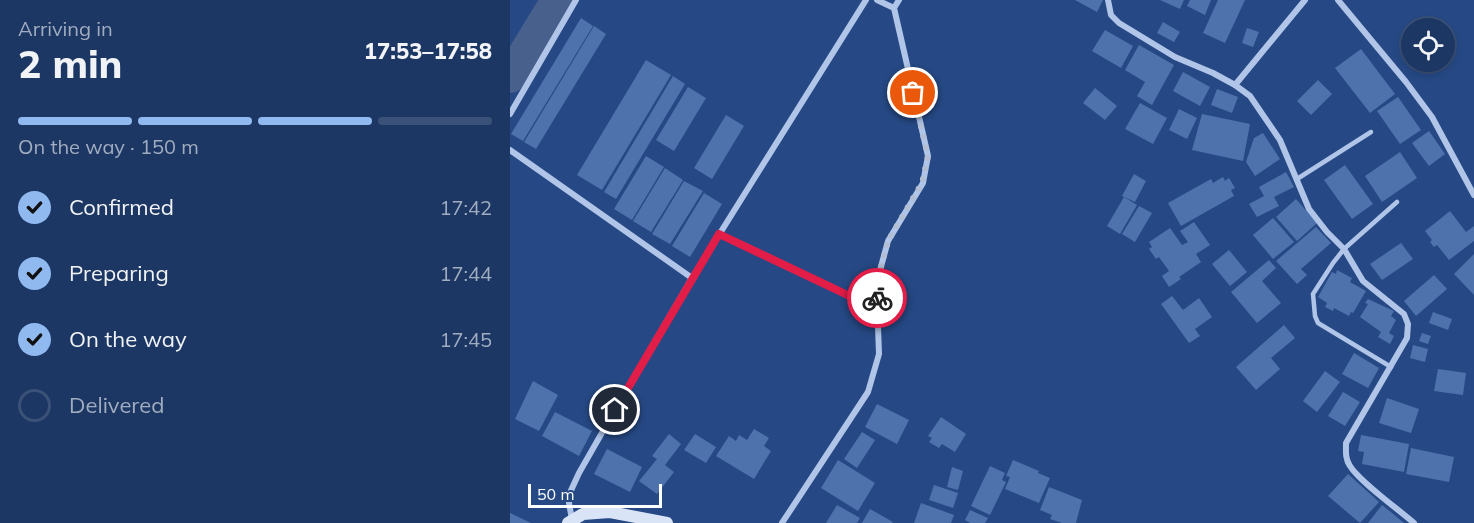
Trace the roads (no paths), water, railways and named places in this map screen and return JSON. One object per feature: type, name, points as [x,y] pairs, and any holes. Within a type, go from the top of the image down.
[{"type":"street","points":[[510,114],[576,0]]},
{"type":"street","points":[[667,523],[610,512],[583,514],[570,522],[568,497],[579,473],[692,278],[866,0]]},
{"type":"street","points":[[877,0],[894,8]]},
{"type":"street","points":[[782,523],[868,392],[879,354],[877,309],[879,274],[888,241],[922,183],[928,156],[894,8],[899,0]]},
{"type":"street","points":[[1108,0],[1111,15],[1128,29],[1175,57],[1235,85],[1250,96],[1280,140],[1309,208],[1327,232],[1344,249],[1363,281],[1404,314],[1408,324],[1407,338],[1346,443],[1346,456],[1350,467],[1414,523]]},
{"type":"street","points":[[1235,85],[1305,0]]},
{"type":"street","points":[[1338,0],[1432,117],[1474,195]]},
{"type":"street","points":[[510,150],[692,278]]},
{"type":"street","points":[[719,234],[877,309]]},
{"type":"lane","points":[[1297,179],[1371,132]]},
{"type":"lane","points":[[1390,367],[1318,323],[1313,294],[1344,249],[1397,202]]},
{"type":"waterway","points":[[510,77],[557,0]]}]
